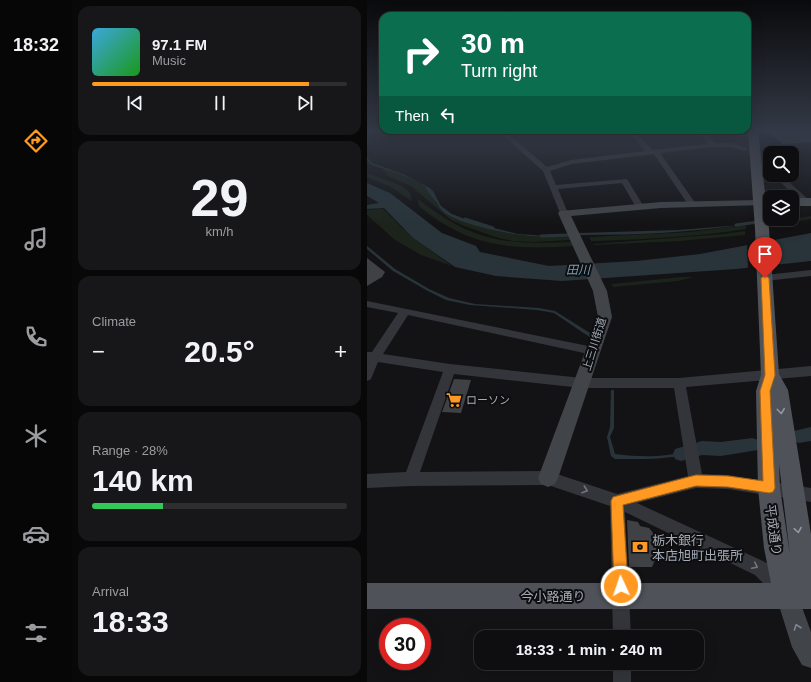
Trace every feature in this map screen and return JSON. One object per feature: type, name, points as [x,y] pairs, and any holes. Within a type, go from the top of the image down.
[{"type":"main road","name":"平成通り","points":[[758,162],[763,191]]},
{"type":"main road","name":"平成通り","points":[[763,220],[762,229],[770,375],[765,391],[769,488],[775,548],[803,594]]},
{"type":"main road","name":"平成通り","points":[[770,375],[779,390],[801,493],[803,594]]},
{"type":"main road","name":"今小路通り","points":[[367,596],[803,594]]},
{"type":"street","points":[[537,162],[546,170],[564,213],[692,204],[763,203]]},
{"type":"street","points":[[546,170],[572,162]]},
{"type":"street","points":[[660,162],[692,204]]},
{"type":"street","points":[[553,187],[624,181],[640,207]]},
{"type":"street","points":[[785,182],[808,202]]},
{"type":"street","name":"上三川街道","points":[[548,478],[583,383],[605,317],[599,288],[564,213]]},
{"type":"street","points":[[765,278],[811,272]]},
{"type":"street","points":[[367,304],[593,351]]},
{"type":"street","points":[[367,376],[370,357],[405,311]]},
{"type":"street","points":[[370,357],[450,369],[583,383],[679,383],[811,371]]},
{"type":"street","points":[[411,479],[450,369]]},
{"type":"street","points":[[679,383],[696,480]]},
{"type":"street","points":[[367,481],[411,479],[548,478],[617,501],[761,569],[803,594]]},
{"type":"street","points":[[617,501],[696,480],[728,482],[801,493]]},
{"type":"street","points":[[617,501],[622,630]]},
{"type":"street","name":"平成通り","points":[[803,594],[801,638],[811,656]]},
{"type":"street","points":[[622,670],[622,682]]},
{"type":"shaded area","points":[[382,168],[425,187],[432,193],[443,211],[454,218],[492,230],[518,235],[543,237],[570,236],[571,240],[534,242],[513,241],[499,238],[464,226],[451,220],[411,186],[388,176]]},
{"type":"shaded area","points":[[367,173],[402,186],[410,193],[412,201],[391,187],[367,177]]},
{"type":"shaded area","points":[[418,199],[456,224],[491,238],[527,243],[572,242],[575,246],[512,246],[474,238],[456,231],[438,220],[419,206]]},
{"type":"shaded area","points":[[383,209],[413,238],[452,266],[421,255],[395,240],[367,215],[367,210]]},
{"type":"shaded area","points":[[811,216],[811,219],[799,221],[799,218]]},
{"type":"shaded area","points":[[746,225],[746,229],[670,237],[591,241],[589,237],[690,232]]},
{"type":"shaded area","points":[[745,231],[745,235],[680,241],[593,244],[724,234]]},
{"type":"shaded area","points":[[694,277],[678,281],[613,287],[612,284]]},
{"type":"water","points":[[368,162],[405,175],[430,188],[441,206],[452,214],[481,225],[518,234],[548,236],[579,233],[679,230],[741,225],[664,233],[558,237],[537,237],[497,231],[470,224],[448,215],[441,210],[433,194],[419,183],[370,164]]},
{"type":"water","name":"田川","points":[[367,183],[390,193],[442,233],[476,246],[480,252],[549,266],[636,261],[700,254],[811,233],[811,261],[736,269],[562,281],[496,276],[455,267],[413,238],[384,208],[367,209],[367,205],[379,203],[367,196]]},
{"type":"water","points":[[367,246],[395,269],[429,289],[449,298],[475,304],[539,308],[555,311],[593,335],[591,338],[554,313],[537,310],[470,305],[446,300],[393,271],[367,249]]},
{"type":"water","points":[[611,390],[614,390],[614,428],[610,437],[615,454],[651,456],[669,455],[687,451],[688,454],[643,459],[615,459],[611,456],[607,437],[610,427]]},
{"type":"water","points":[[749,443],[751,448],[721,451],[700,450],[699,446],[734,446]]},
{"type":"pier","points":[[775,237],[779,266],[748,269],[747,242]]},
{"type":"building","points":[[367,258],[385,272],[382,277],[367,286]]},
{"type":"building","name":"ローソン","points":[[454,379],[471,380],[461,413],[442,412]]},
{"type":"building","name":"栃木銀行 本店旭町出張所","points":[[627,520],[638,522],[640,526],[649,528],[654,534],[657,542],[658,553],[652,567],[629,567]]},
{"type":"waterway","points":[[427,188],[436,200]]},
{"type":"waterway","points":[[465,219],[493,228]]},
{"type":"waterway","points":[[736,225],[758,222]]},
{"type":"waterway","points":[[541,236],[568,235]]},
{"type":"waterway","points":[[799,436],[811,434]]},
{"type":"waterway","points":[[681,454],[702,448],[721,449],[752,445]]},
{"type":"place","name":"ローソン","points":[[454,400]]},
{"type":"place","name":"栃木銀行 本店旭町出張所","points":[[640,547]]},
{"type":"route","points":[[621,586],[617,501],[696,480],[728,482],[769,488],[765,391],[770,375],[765,278]]}]
